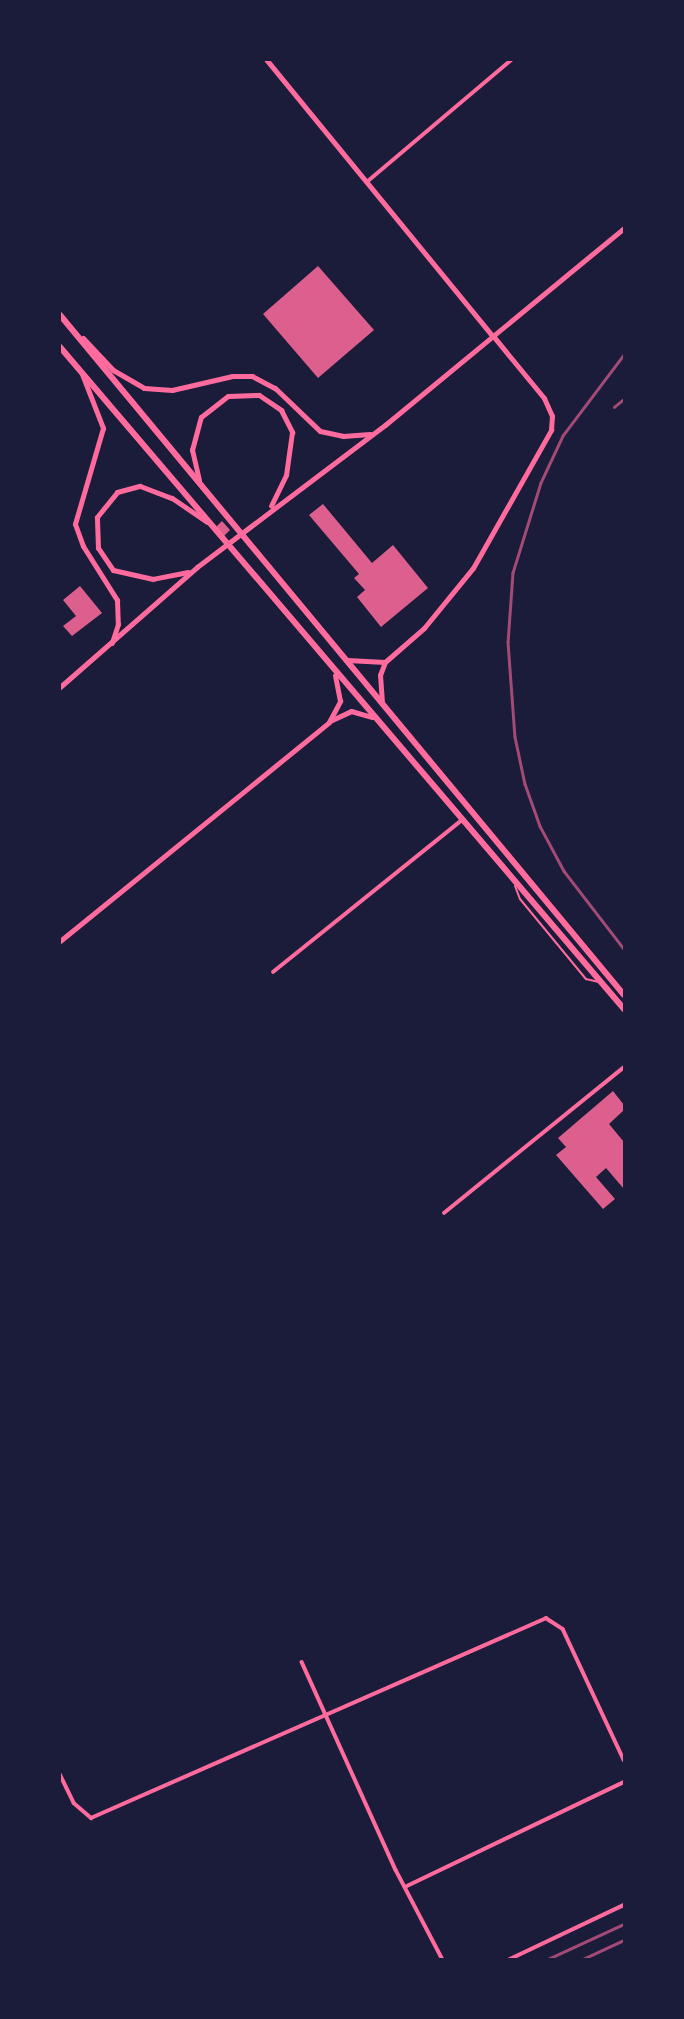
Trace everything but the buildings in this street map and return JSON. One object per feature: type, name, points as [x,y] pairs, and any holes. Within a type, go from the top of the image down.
[{"type":"main road","points":[[60,687],[108,648],[197,567],[268,510],[379,429],[625,228]]},
{"type":"main road","points":[[60,315],[226,520],[625,995]]},
{"type":"main road","points":[[65,322],[113,370],[139,386],[164,391],[252,376],[275,388],[315,428],[334,435],[362,436],[379,429]]},
{"type":"main road","points":[[383,707],[380,676],[385,662],[424,628],[473,568],[549,437],[553,421],[548,405],[494,336]]},
{"type":"main road","points":[[60,347],[216,528],[335,675],[625,1009]]},
{"type":"main road","points":[[82,374],[103,428],[75,524],[83,546],[103,576],[118,607],[117,629],[108,648]]},
{"type":"main road","points":[[226,520],[195,471],[192,450],[198,423],[216,402],[241,393],[265,398],[284,413],[292,432],[290,459],[268,510]]},
{"type":"main road","points":[[197,567],[175,578],[153,579],[124,575],[107,564],[96,543],[96,523],[107,500],[125,489],[157,490],[216,528]]},
{"type":"main road","points":[[339,655],[358,664],[385,662]]},
{"type":"main road","points":[[329,722],[340,701],[335,675]]},
{"type":"main road","points":[[60,941],[329,722],[351,711],[372,717]]},
{"type":"street","points":[[267,60],[494,336]]},
{"type":"street","points":[[368,181],[511,60]]},
{"type":"street","points":[[273,972],[461,821]]},
{"type":"street","points":[[444,1213],[625,1067]]},
{"type":"street","points":[[60,1774],[74,1803],[90,1818],[325,1712],[540,1620],[553,1618],[563,1629],[625,1760]]},
{"type":"street","points":[[302,1661],[396,1870],[407,1886],[443,1959]]},
{"type":"street","points":[[407,1886],[625,1782]]},
{"type":"street","points":[[508,1959],[625,1905]]},
{"type":"railway","points":[[624,355],[563,436],[541,483],[513,573],[508,642],[515,737],[525,784],[540,826],[564,871],[624,949]]},
{"type":"railway","points":[[614,407],[624,399]]},
{"type":"railway","points":[[546,1960],[624,1924]]},
{"type":"railway","points":[[581,1960],[624,1940]]}]
